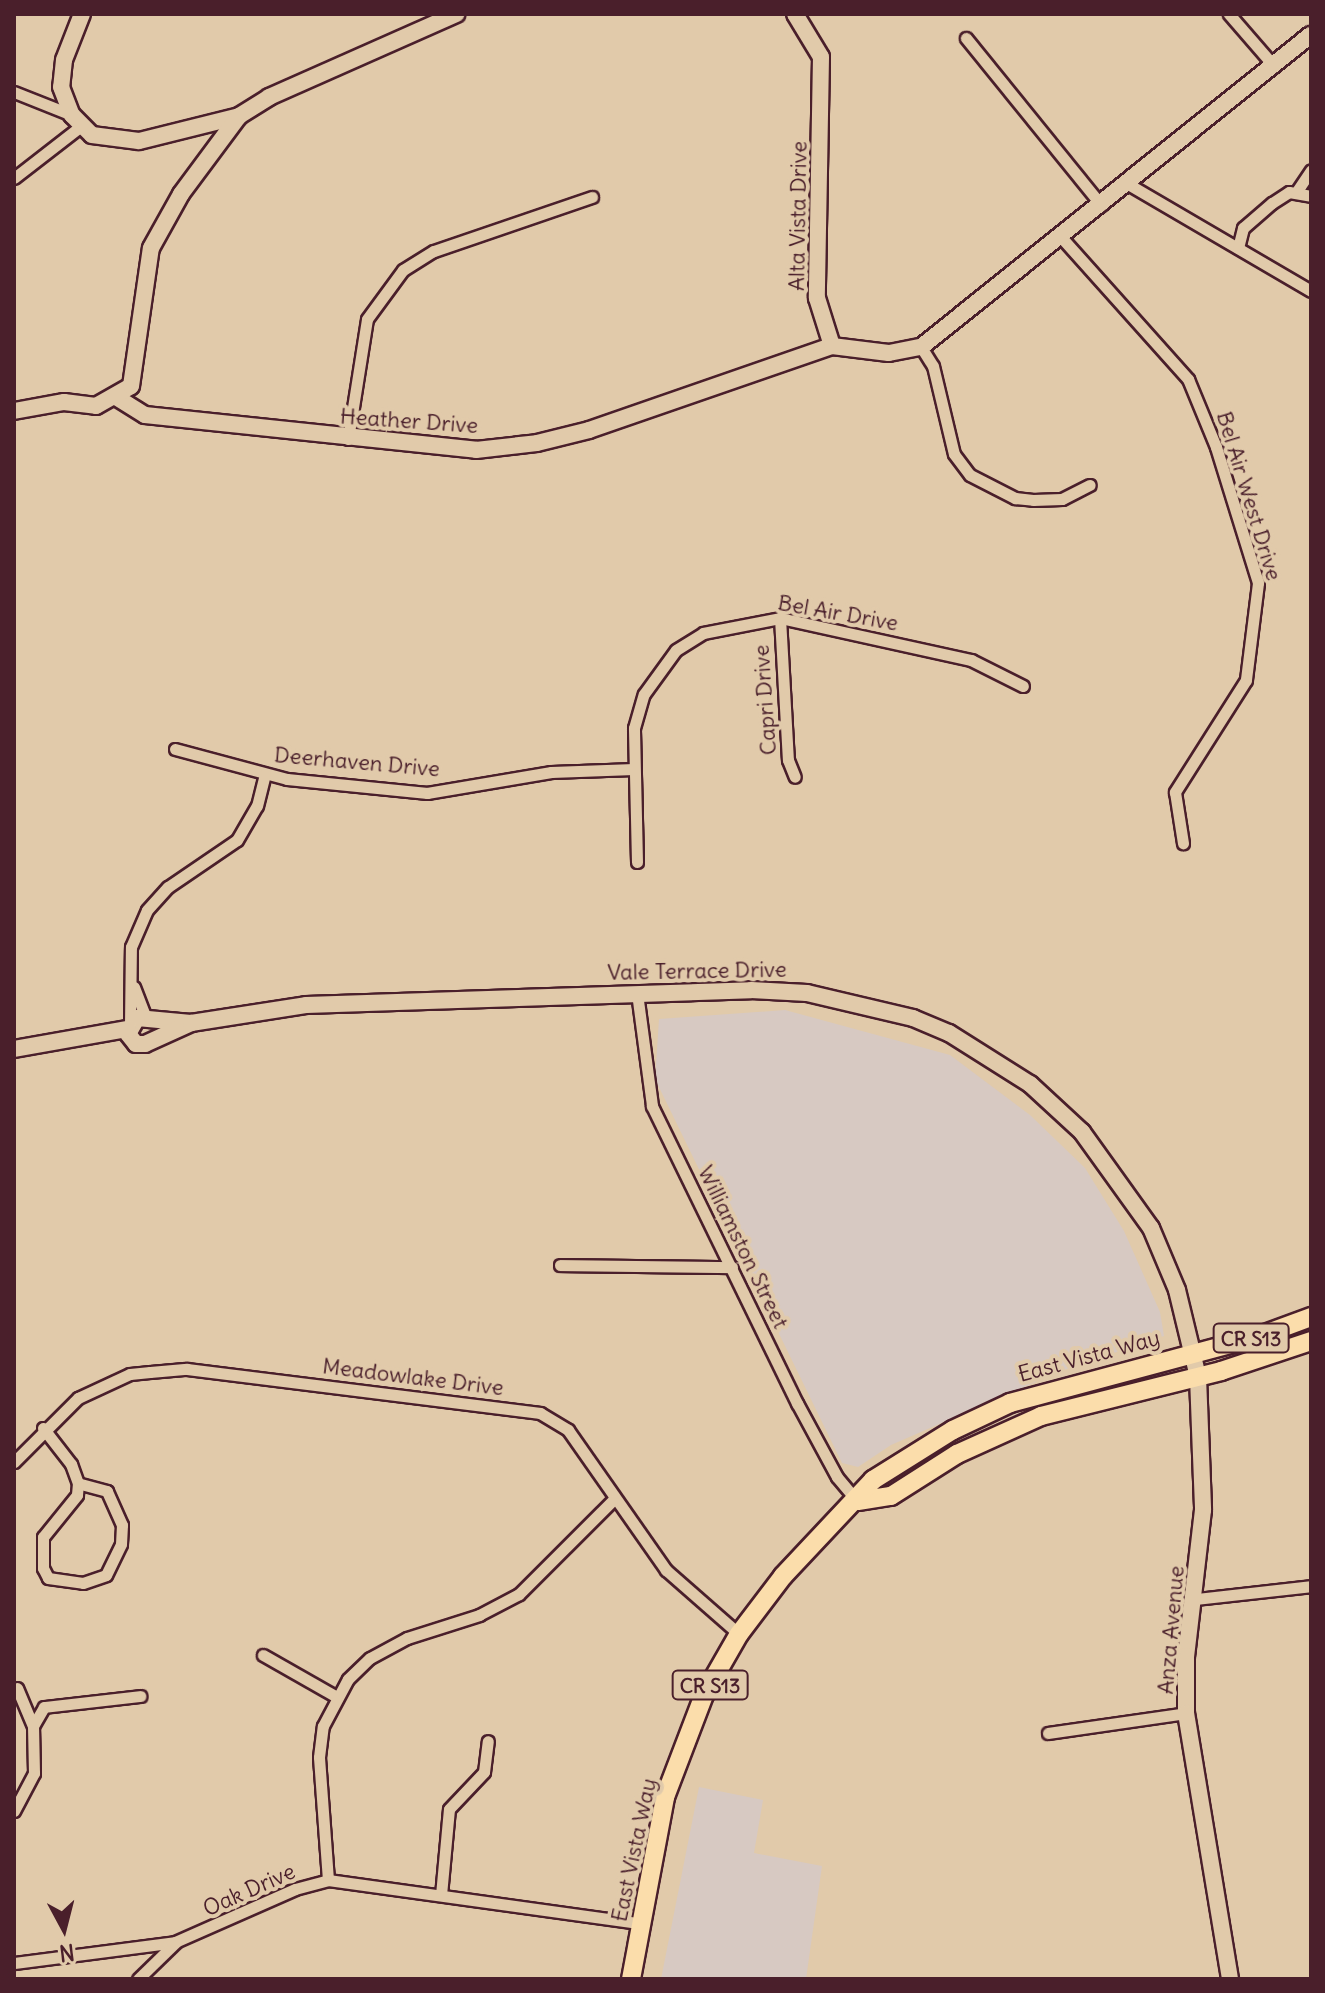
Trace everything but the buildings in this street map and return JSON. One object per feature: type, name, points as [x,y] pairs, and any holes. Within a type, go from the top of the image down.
[{"type":"main road","name":"East Vista Way","points":[[631,1979],[644,1924],[665,1797],[704,1695],[739,1634],[783,1576],[858,1501],[873,1480],[917,1451],[1010,1403],[1311,1317]]},
{"type":"main road","name":"East Vista Way","points":[[858,1501],[891,1496],[957,1454],[1041,1416],[1198,1377],[1279,1354],[1311,1341]]},
{"type":"street","points":[[76,121],[61,87],[62,66],[82,14]]},
{"type":"street","points":[[14,92],[76,121],[102,139],[130,142],[239,116],[269,97],[456,14]]},
{"type":"street","name":"Alta Vista Drive","points":[[795,14],[821,57],[817,298],[832,346]]},
{"type":"street","points":[[1229,14],[1274,66]]},
{"type":"street","points":[[832,346],[889,353],[921,347],[1311,35]]},
{"type":"street","points":[[966,38],[1101,205]]},
{"type":"street","points":[[14,411],[64,402],[96,406],[131,386],[137,365],[151,248],[181,194],[239,116]]},
{"type":"street","points":[[14,178],[76,121]]},
{"type":"street","points":[[1238,248],[1250,220],[1297,191],[1311,170]]},
{"type":"street","points":[[1128,184],[1311,291]]},
{"type":"street","points":[[1297,191],[1311,196]]},
{"type":"street","points":[[348,439],[367,319],[403,270],[434,251],[592,197]]},
{"type":"street","name":"Bel Air West Drive","points":[[1061,237],[1188,379],[1216,447],[1258,583],[1246,680],[1175,792],[1183,843]]},
{"type":"street","name":"Heather Drive","points":[[116,397],[145,415],[348,439],[476,450],[537,443],[832,346]]},
{"type":"street","points":[[921,347],[933,366],[954,454],[970,475],[1015,498],[1033,500],[1062,499],[1090,485]]},
{"type":"street","name":"Bel Air Drive","points":[[637,862],[634,728],[644,694],[676,650],[725,625],[780,618],[971,660],[1023,686]]},
{"type":"street","name":"Capri Drive","points":[[780,618],[788,760],[795,777]]},
{"type":"street","name":"Deerhaven Drive","points":[[175,749],[265,774],[427,793],[551,772],[634,769]]},
{"type":"street","points":[[140,1028],[132,983],[131,947],[147,910],[168,887],[237,840],[257,806],[265,774]]},
{"type":"street","name":"Vale Terrace Drive","points":[[14,1049],[306,1005],[637,993],[751,990],[844,999],[913,1018],[999,1061],[1082,1132],[1122,1181],[1151,1228],[1173,1280],[1198,1377]]},
{"type":"street","name":"Williamston Street","points":[[637,993],[652,1106],[837,1477],[858,1501]]},
{"type":"street","points":[[560,1265],[732,1267]]},
{"type":"street","name":"Meadowlake Drive","points":[[14,1462],[43,1428],[78,1398],[130,1374],[162,1371],[192,1369],[540,1413],[568,1430],[613,1500],[666,1570],[739,1634]]},
{"type":"street","name":"Anza Avenue","points":[[1198,1377],[1203,1510],[1196,1599],[1186,1656],[1186,1713],[1230,1979]]},
{"type":"street","points":[[43,1428],[71,1464],[78,1483],[77,1495],[43,1537],[43,1568],[48,1578],[83,1583],[106,1575],[121,1544],[122,1525],[107,1491],[78,1483]]},
{"type":"street","points":[[328,1880],[319,1757],[323,1726],[337,1697],[370,1658],[519,1594],[613,1500]]},
{"type":"street","points":[[1196,1599],[1311,1586]]},
{"type":"street","points":[[263,1655],[337,1697]]},
{"type":"street","points":[[14,1811],[34,1773],[33,1726],[17,1688]]},
{"type":"street","points":[[33,1726],[44,1707],[140,1696]]},
{"type":"street","points":[[1048,1733],[1186,1713]]},
{"type":"street","points":[[441,1895],[449,1809],[484,1772],[488,1741]]},
{"type":"street","name":"Oak Drive","points":[[14,1963],[175,1942],[295,1889],[328,1880],[644,1924]]},
{"type":"street","points":[[138,1979],[175,1942]]},
{"type":"shaded area","points":[[785,1010],[950,1055],[1030,1115],[1085,1168],[1124,1231],[1160,1312],[1164,1336],[1061,1371],[891,1445],[858,1467],[842,1463],[655,1079],[659,1019]]},
{"type":"shaded area","points":[[699,1787],[763,1800],[754,1853],[822,1866],[806,1979],[661,1979]]}]
